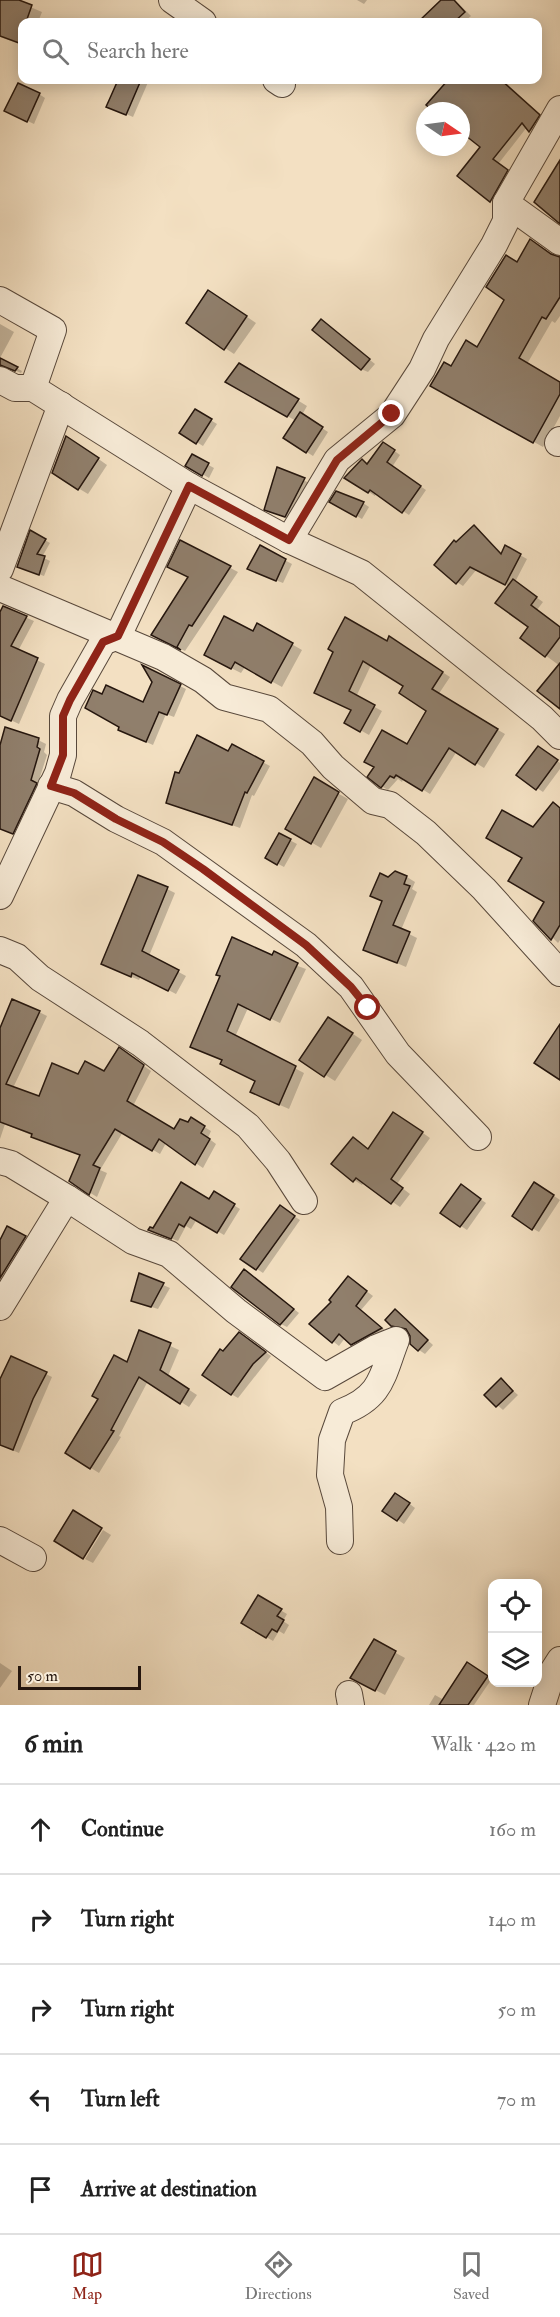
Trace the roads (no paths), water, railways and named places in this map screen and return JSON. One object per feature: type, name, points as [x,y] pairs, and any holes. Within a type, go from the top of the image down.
[{"type":"street","points":[[172,0],[197,18]]},
{"type":"street","points":[[289,540],[337,460],[392,414],[416,378],[442,329],[494,245],[506,220],[506,203],[560,109]]},
{"type":"street","points":[[506,203],[560,242]]},
{"type":"street","points":[[0,300],[53,330],[33,388]]},
{"type":"street","points":[[0,380],[15,388],[33,388],[189,486],[289,540],[361,573],[542,718],[560,736]]},
{"type":"street","points":[[1,561],[61,405]]},
{"type":"street","points":[[0,896],[63,755],[63,716],[70,700],[103,642],[118,636],[189,486]]},
{"type":"street","points":[[0,588],[118,636],[203,680],[224,697],[269,709],[312,743],[333,767],[373,801],[390,805],[426,833],[484,889],[560,973]]},
{"type":"street","points":[[51,786],[74,793],[116,819],[163,842],[306,945],[351,987],[398,1054],[478,1137]]},
{"type":"street","points":[[0,950],[17,957],[40,978],[140,1043],[248,1126],[278,1161],[304,1201]]},
{"type":"street","points":[[0,1161],[11,1164],[133,1241],[169,1254],[236,1311],[325,1377],[376,1348],[396,1340],[375,1392],[363,1404],[342,1412],[332,1440],[330,1475],[339,1507],[340,1541]]},
{"type":"street","points":[[0,1306],[67,1198]]},
{"type":"street","points":[[0,1540],[33,1558]]},
{"type":"street","points":[[542,1705],[553,1671],[560,1660]]}]
